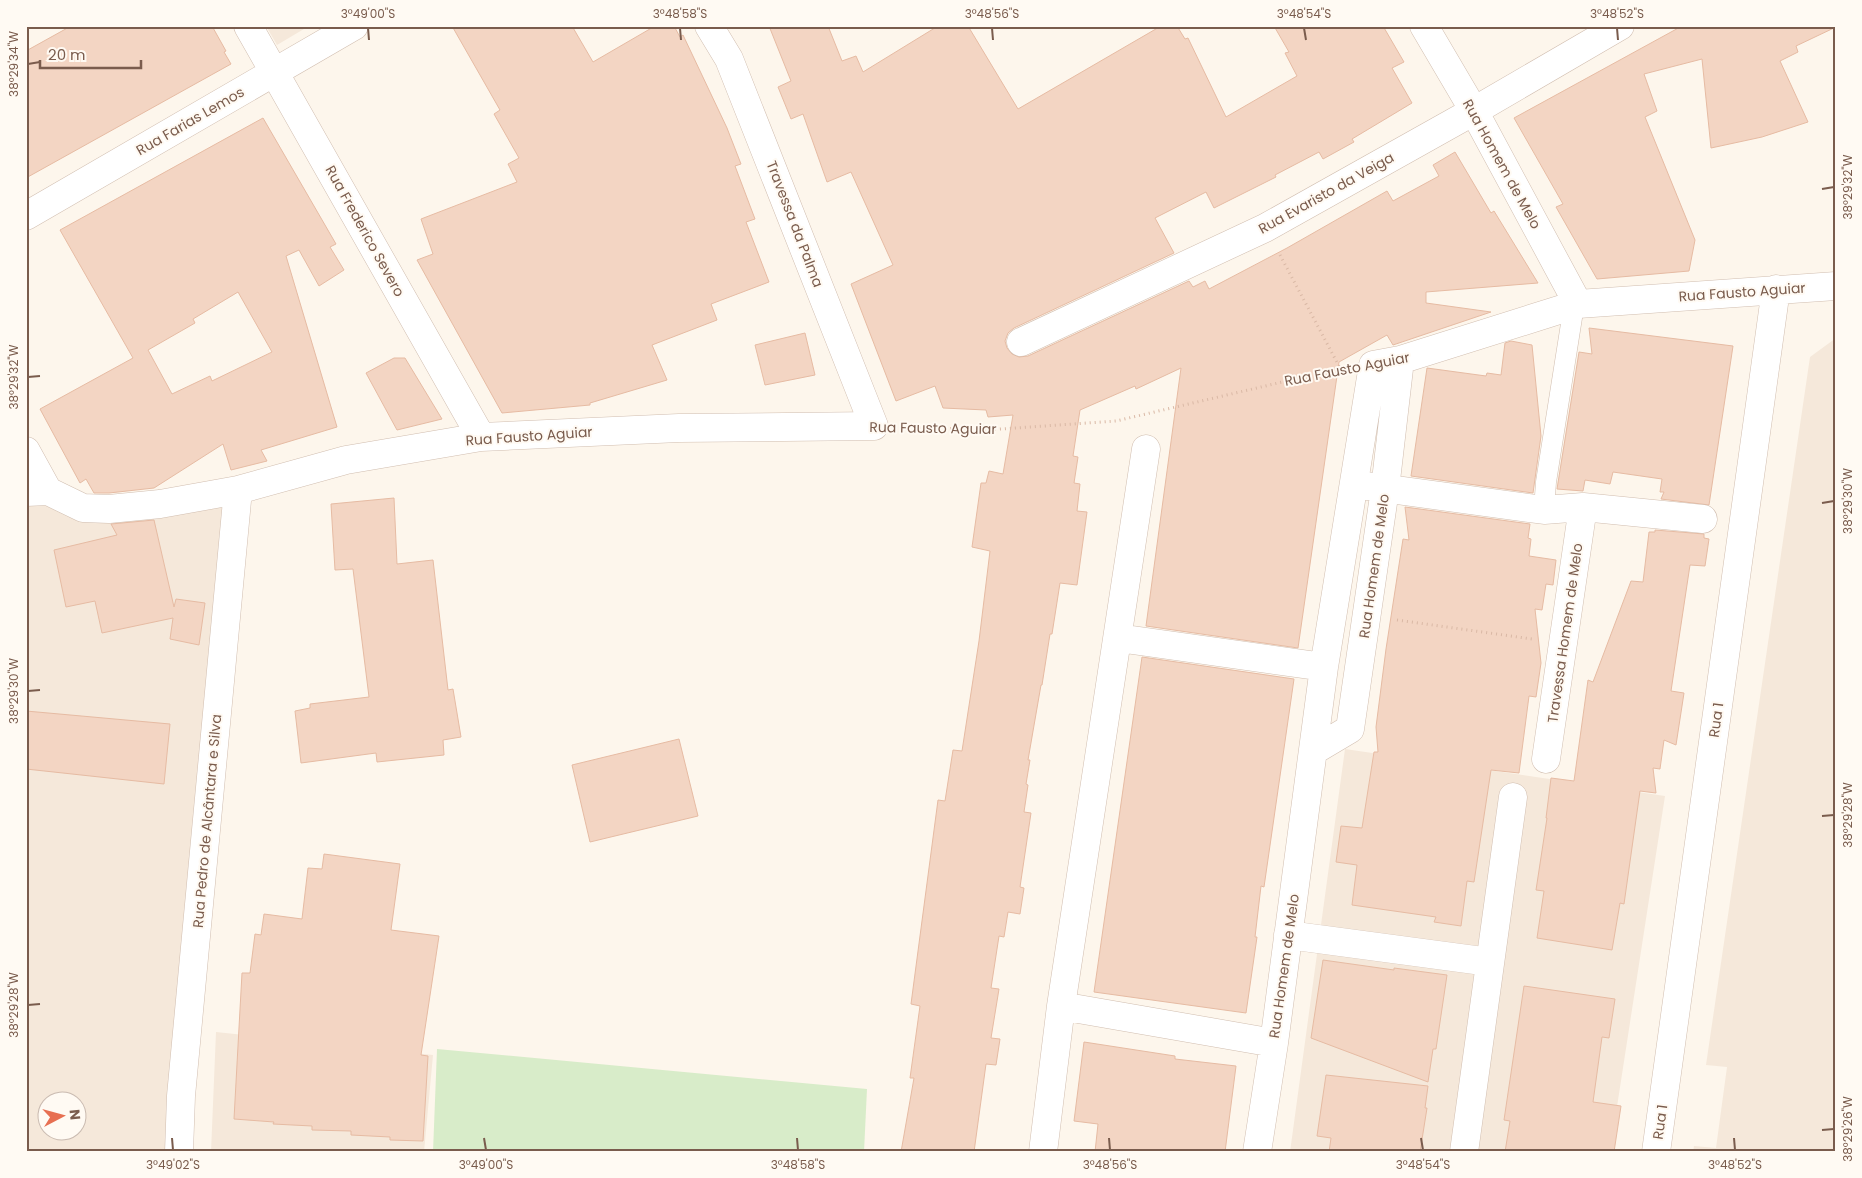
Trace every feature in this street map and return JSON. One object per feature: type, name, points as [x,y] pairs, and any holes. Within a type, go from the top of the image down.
[{"type":"street","name":"Rua Frederico Severo","points":[[248,26],[481,437]]},
{"type":"street","name":"Rua Farias Lemos","points":[[26,216],[354,26]]},
{"type":"street","name":"Travessa da Palma","points":[[709,26],[729,59],[874,426]]},
{"type":"street","name":"Rua Homem de Melo","points":[[1424,26],[1474,112],[1576,305]]},
{"type":"street","name":"Rua Evaristo da Veiga","points":[[1021,342],[1265,228],[1474,112],[1620,26]]},
{"type":"street","name":"Rua Fausto Aguiar","points":[[1372,365],[1400,360],[1576,305],[1836,286]]},
{"type":"street","name":"Rua 1","points":[[1656,1152],[1776,289]]},
{"type":"street","name":"Rua Homem de Melo","points":[[1313,751],[1350,729],[1385,489],[1400,360]]},
{"type":"street","name":"Rua Homem de Melo","points":[[1257,1152],[1274,1043],[1324,667],[1372,365]]},
{"type":"street","name":"Rua Fausto Aguiar","points":[[37,491],[83,508],[109,509],[160,504],[238,490],[346,460],[481,437],[679,428],[874,426]]},
{"type":"street","points":[[1043,1152],[1061,1006],[1146,449]]},
{"type":"street","points":[[26,451],[37,491]]},
{"type":"street","points":[[1353,484],[1544,510],[1583,506],[1703,519]]},
{"type":"street","name":"Rua Pedro de Alcântara e Silva","points":[[179,1152],[181,1096],[238,490]]},
{"type":"street","name":"Travessa Homem de Melo","points":[[1546,760],[1583,506]]},
{"type":"street","points":[[1118,638],[1324,667]]},
{"type":"street","points":[[1464,1152],[1513,797]]},
{"type":"street","points":[[1288,935],[1490,962]]},
{"type":"street","points":[[1061,1006],[1274,1043]]},
{"type":"lane","points":[[1544,510],[1546,482],[1576,305]]},
{"type":"path","points":[[1265,228],[1340,368]]},
{"type":"path","name":"Rua Fausto Aguiar","points":[[874,426],[987,430],[1116,421],[1340,368],[1372,365]]},
{"type":"path","points":[[1366,616],[1563,644]]},
{"type":"shaded area","points":[[266,26],[309,26],[277,45]]},
{"type":"shaded area","points":[[1836,338],[1836,1152],[1693,1152],[1694,1146],[1716,1148],[1727,1067],[1706,1065],[1810,357]]},
{"type":"shaded area","points":[[52,476],[91,505],[241,480],[179,1152],[26,1152],[26,477]]},
{"type":"shaded area","points":[[1345,749],[1665,796],[1610,1152],[1290,1152]]},
{"type":"shaded area","points":[[216,1032],[433,1055],[424,1152],[211,1152]]},
{"type":"green space","points":[[437,1049],[867,1089],[864,1152],[433,1152]]},
{"type":"building","points":[[71,26],[212,26],[231,64],[26,178],[26,51]]},
{"type":"building","points":[[452,26],[572,26],[593,62],[655,26],[674,26],[680,37],[683,35],[727,128],[741,164],[735,166],[755,219],[746,222],[769,282],[711,304],[717,320],[652,345],[667,380],[590,403],[590,405],[502,413],[417,260],[433,254],[421,219],[517,182],[508,164],[519,158],[494,114],[500,110]]},
{"type":"building","points":[[769,26],[828,26],[842,61],[856,56],[863,72],[938,26],[968,26],[1018,109],[1161,26],[1177,26],[1185,39],[1188,38],[1226,117],[1297,76],[1285,53],[1289,52],[1274,26],[1383,26],[1404,62],[1392,68],[1412,103],[1352,139],[1354,142],[1323,159],[1319,152],[1275,175],[1276,177],[1214,208],[1206,192],[1155,218],[1174,253],[1014,328],[1008,333],[1005,341],[1007,348],[1012,354],[1019,357],[1028,356],[1189,281],[1193,287],[1205,281],[1209,289],[1287,248],[1387,191],[1393,201],[1439,176],[1433,165],[1455,152],[1491,213],[1494,211],[1538,283],[1426,292],[1426,303],[1491,312],[1393,345],[1387,335],[1339,362],[1298,648],[1146,626],[1181,368],[1136,389],[1135,386],[1080,410],[1073,456],[1078,457],[1074,483],[1080,484],[1077,511],[1087,512],[1077,585],[1060,583],[1052,634],[1050,634],[1028,760],[1030,760],[1024,812],[1031,813],[1020,887],[1024,888],[1020,914],[1008,912],[1004,937],[999,936],[991,988],[999,989],[991,1038],[1000,1039],[996,1065],[986,1064],[974,1152],[901,1152],[914,1078],[910,1078],[920,1006],[911,1004],[938,800],[945,801],[953,750],[962,751],[979,641],[990,551],[972,547],[981,483],[986,483],[989,471],[1003,474],[1013,415],[988,417],[986,410],[943,408],[935,386],[896,401],[851,284],[893,265],[851,172],[827,182],[803,114],[791,119],[778,87],[791,81]]},
{"type":"building","points":[[1682,26],[1836,27],[1796,46],[1798,52],[1780,61],[1808,122],[1762,137],[1711,148],[1702,59],[1644,74],[1657,111],[1645,117],[1695,240],[1689,271],[1597,279],[1556,207],[1563,204],[1514,118]]},
{"type":"building","points":[[263,118],[336,244],[330,247],[344,270],[319,286],[299,250],[286,256],[337,427],[261,450],[267,461],[231,470],[223,444],[154,488],[94,493],[86,479],[80,483],[40,409],[133,358],[60,230]],"holes":[[[238,292],[272,352],[212,381],[210,376],[172,394],[148,350],[195,323],[193,319]]]},
{"type":"building","points":[[1589,328],[1733,346],[1709,505],[1661,499],[1664,492],[1660,492],[1662,479],[1613,472],[1610,484],[1585,480],[1583,491],[1557,489],[1579,352],[1592,354]]},
{"type":"building","points":[[805,333],[815,375],[765,385],[755,345]]},
{"type":"building","points":[[1511,341],[1532,345],[1541,436],[1533,493],[1411,476],[1427,368],[1486,376],[1487,373],[1501,375],[1505,343]]},
{"type":"building","points":[[394,358],[405,358],[442,419],[397,430],[366,373]]},
{"type":"building","points":[[394,498],[397,564],[433,560],[448,690],[453,689],[461,737],[443,740],[444,755],[377,762],[376,753],[301,763],[295,711],[310,708],[310,704],[369,697],[353,569],[335,570],[331,504]]},
{"type":"building","points":[[1405,507],[1530,524],[1528,538],[1531,539],[1529,556],[1556,560],[1553,585],[1546,584],[1542,610],[1535,609],[1541,663],[1536,697],[1529,696],[1519,773],[1491,770],[1474,882],[1467,881],[1461,926],[1434,922],[1436,917],[1352,905],[1357,865],[1336,862],[1341,826],[1362,828],[1374,752],[1378,752],[1376,727],[1386,649],[1403,539],[1409,540]]},
{"type":"building","points":[[154,520],[174,607],[176,599],[205,603],[199,645],[170,639],[173,618],[102,633],[95,601],[66,607],[54,550],[117,535],[111,524]]},
{"type":"building","points":[[1655,530],[1704,534],[1704,538],[1709,539],[1705,566],[1690,565],[1671,691],[1684,693],[1676,745],[1664,740],[1660,769],[1653,768],[1656,793],[1640,791],[1624,904],[1620,903],[1612,950],[1537,938],[1544,891],[1536,890],[1551,778],[1574,781],[1588,680],[1593,682],[1631,581],[1643,582],[1649,532],[1655,532]]},
{"type":"building","points":[[1142,657],[1294,679],[1264,887],[1261,886],[1255,937],[1257,937],[1246,1013],[1094,992]]},
{"type":"building","points":[[26,711],[170,724],[164,784],[26,769]]},
{"type":"building","points":[[679,739],[698,816],[590,842],[572,765]]},
{"type":"building","points":[[324,854],[400,864],[391,930],[439,936],[421,1055],[428,1056],[423,1141],[390,1140],[390,1137],[351,1135],[351,1131],[312,1130],[312,1126],[234,1119],[242,973],[250,973],[255,934],[261,935],[264,914],[302,919],[308,868],[322,869]]},
{"type":"building","points":[[1323,960],[1447,975],[1436,1049],[1433,1049],[1428,1082],[1311,1038]]},
{"type":"building","points":[[1524,986],[1615,999],[1609,1038],[1602,1037],[1593,1102],[1621,1106],[1614,1152],[1505,1152],[1510,1121],[1504,1120]]},
{"type":"building","points":[[1084,1042],[1175,1056],[1175,1059],[1236,1066],[1225,1152],[1095,1152],[1098,1124],[1074,1121]]},
{"type":"building","points":[[1326,1075],[1428,1086],[1425,1108],[1427,1108],[1420,1152],[1329,1152],[1331,1138],[1317,1136]]}]
